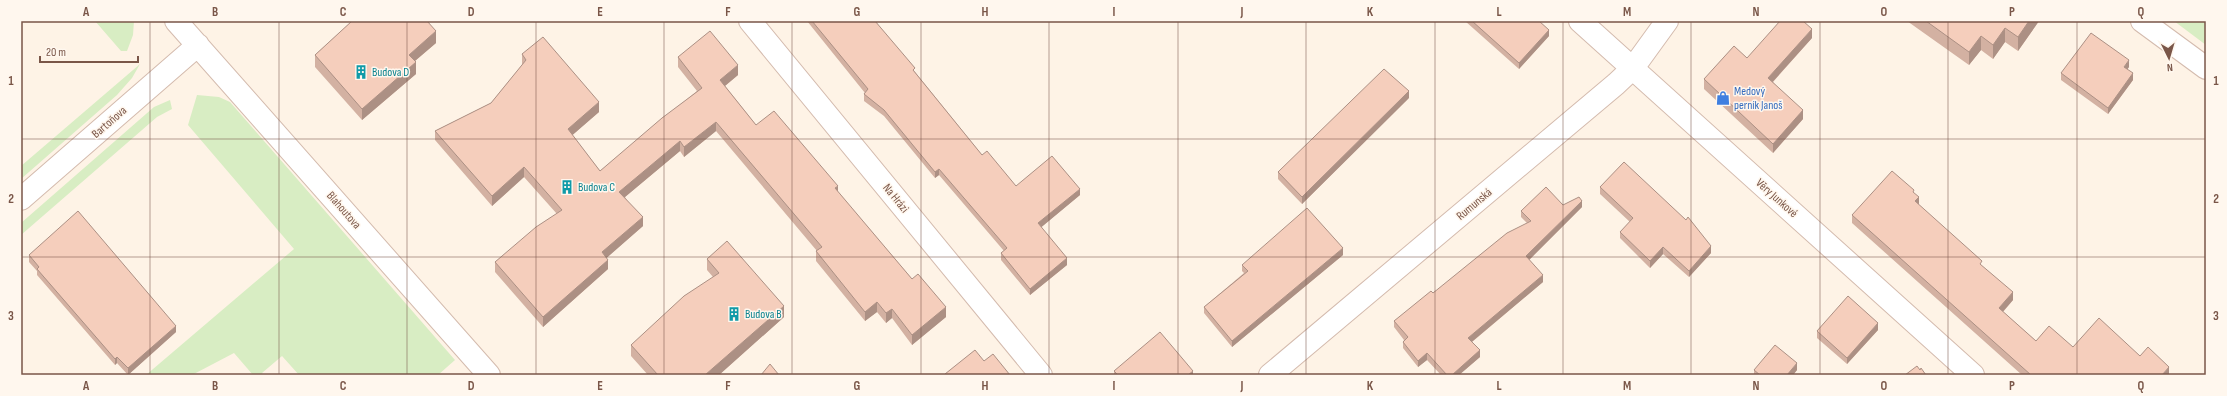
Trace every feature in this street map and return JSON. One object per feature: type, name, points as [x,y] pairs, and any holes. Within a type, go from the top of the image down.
[{"type":"street","name":"Blahoutova","points":[[176,21],[489,375]]},
{"type":"street","name":"Na Hrázi","points":[[750,21],[1041,375]]},
{"type":"street","name":"Věry Junkové","points":[[1580,21],[1973,375]]},
{"type":"street","name":"Rumunská","points":[[1270,375],[1589,108],[1632,68],[1667,21]]},
{"type":"street","points":[[2142,21],[2206,68]]},
{"type":"street","name":"Bartoňova","points":[[21,199],[198,45]]},
{"type":"green space","points":[[95,21],[134,21],[133,35],[127,51],[121,51]]},
{"type":"green space","points":[[2174,21],[2206,21],[2206,45]]},
{"type":"green space","points":[[140,64],[132,78],[117,95],[21,179],[21,166]]},
{"type":"green space","points":[[197,95],[219,97],[230,102],[455,360],[438,375],[299,375],[282,356],[262,373],[263,375],[253,375],[234,353],[192,375],[146,375],[294,249],[188,125]]},
{"type":"green space","points":[[170,100],[172,109],[157,117],[21,235],[21,223],[154,107]]},
{"type":"building","name":"Budova D","points":[[352,21],[427,21],[436,31],[409,55],[416,62],[362,109],[315,55]]},
{"type":"building","points":[[812,21],[875,21],[915,68],[913,70],[982,155],[987,151],[1016,186],[1052,156],[1080,189],[1038,223],[1067,258],[1030,289],[1001,253],[1007,248],[939,169],[935,172],[884,110],[864,94],[868,89]]},
{"type":"building","points":[[1472,21],[1539,21],[1549,30],[1519,63]]},
{"type":"building","points":[[1780,21],[1803,21],[1812,29],[1768,78],[1803,110],[1773,144],[1704,79],[1734,46],[1747,58]]},
{"type":"building","points":[[1926,21],[2029,21],[2018,37],[2005,28],[1993,45],[1981,36],[1969,52]]},
{"type":"building","points":[[710,31],[738,65],[720,80],[756,125],[774,111],[838,186],[835,188],[912,279],[918,274],[946,307],[912,335],[892,309],[886,313],[877,302],[865,312],[816,251],[822,247],[716,122],[684,147],[680,141],[619,192],[643,217],[602,252],[608,260],[543,317],[495,262],[536,227],[562,210],[524,167],[492,196],[435,131],[491,103],[526,60],[522,54],[543,37],[599,102],[568,129],[600,171],[662,118],[702,88],[678,57]]},
{"type":"building","points":[[2091,33],[2129,60],[2124,67],[2133,73],[2108,108],[2061,73]]},
{"type":"building","points":[[1384,69],[1409,91],[1302,197],[1278,172]]},
{"type":"building","points":[[1624,162],[1686,220],[1688,217],[1711,246],[1689,271],[1663,247],[1650,261],[1620,232],[1633,218],[1600,187]]},
{"type":"building","points":[[1892,171],[1914,190],[1913,192],[1919,197],[1915,201],[1982,261],[1980,264],[2013,292],[1999,308],[2036,341],[2049,326],[2073,347],[2099,318],[2140,356],[2148,347],[2169,367],[2162,375],[2031,375],[1852,215]]},
{"type":"building","points":[[1546,187],[1563,205],[1579,197],[1582,201],[1526,256],[1543,275],[1468,338],[1480,350],[1452,375],[1447,375],[1427,353],[1418,361],[1403,342],[1408,337],[1394,321],[1431,291],[1433,293],[1507,233],[1531,221],[1521,211]]},
{"type":"building","points":[[1307,208],[1343,248],[1232,341],[1204,307],[1248,271],[1242,265]]},
{"type":"building","points":[[78,211],[176,326],[128,368],[117,357],[115,359],[37,269],[39,267],[29,255]]},
{"type":"building","name":"Budova B","points":[[727,241],[784,306],[705,375],[658,375],[631,345],[684,296],[719,273],[707,259]]},
{"type":"building","points":[[1848,296],[1878,323],[1847,358],[1817,331]]},
{"type":"building","points":[[1160,332],[1193,371],[1188,375],[1118,375],[1114,371]]},
{"type":"building","points":[[1775,345],[1797,363],[1787,375],[1760,375],[1754,370]]},
{"type":"building","points":[[975,350],[984,361],[993,354],[1010,375],[945,374]]},
{"type":"building","points":[[770,364],[779,375],[761,375]]},
{"type":"building","points":[[1917,366],[1920,370],[1921,368],[1926,375],[1905,375]]},
{"type":"place","name":"Budova D","points":[[361,72]]},
{"type":"place","name":"Medový perník Janoš","points":[[1723,98]]},
{"type":"place","name":"Budova C","points":[[567,187]]},
{"type":"place","name":"Budova B","points":[[734,314]]}]
